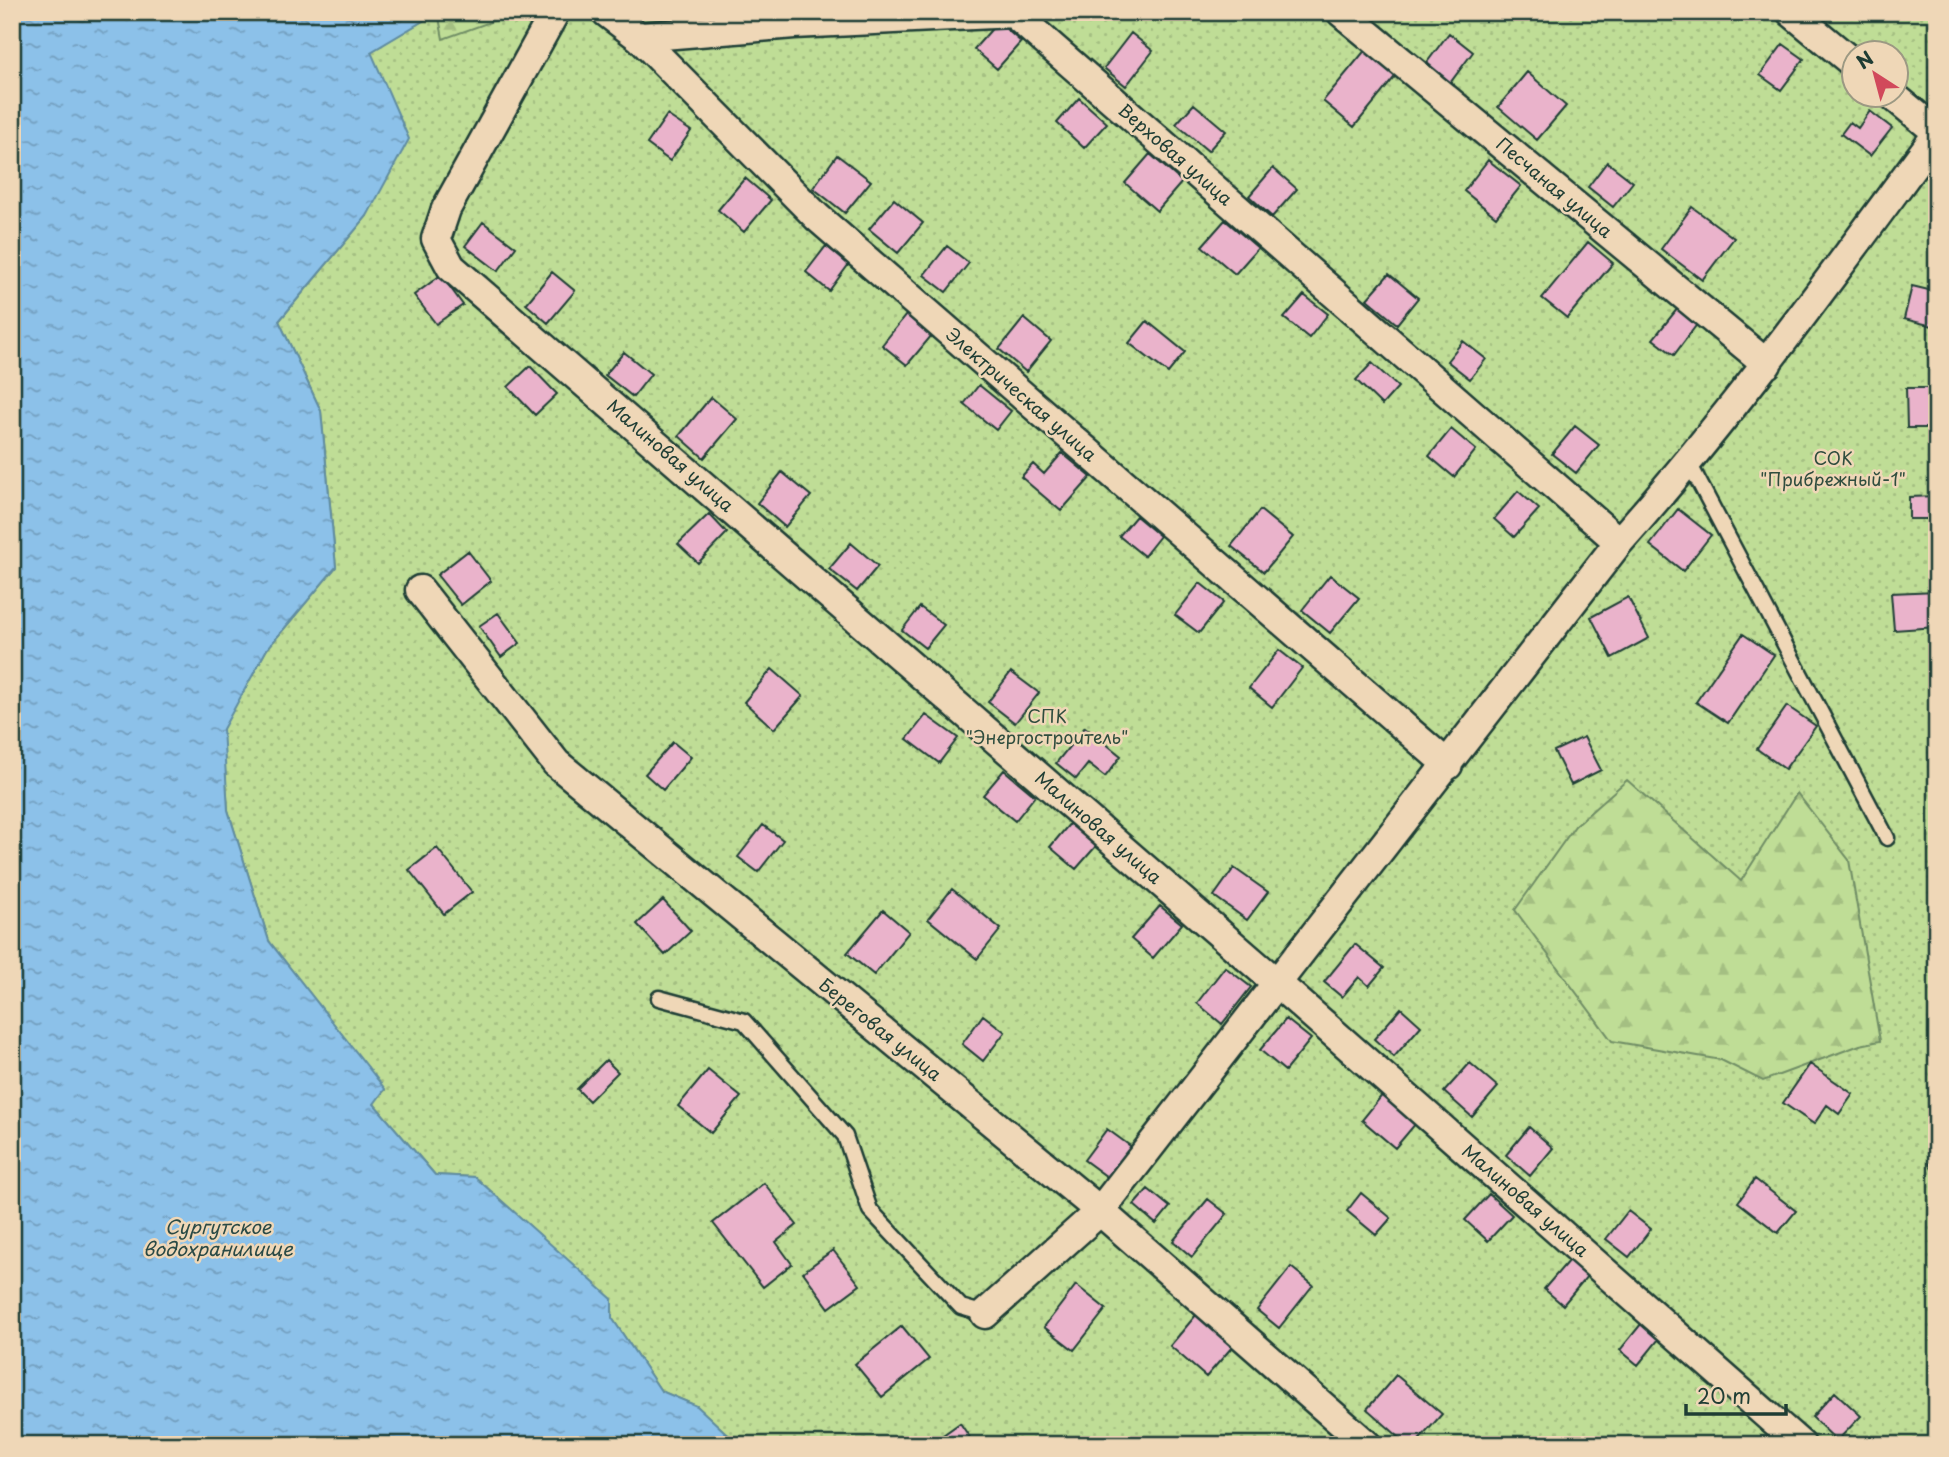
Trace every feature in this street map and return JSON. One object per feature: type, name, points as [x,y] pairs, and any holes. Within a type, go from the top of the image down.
[{"type":"street","name":"Малиновая улица","points":[[555,12],[446,209],[436,239],[451,267],[1278,984],[1801,1445]]},
{"type":"street","name":"Электрическая улица","points":[[606,12],[639,37],[817,217],[1448,765]]},
{"type":"street","name":"Песчаная улица","points":[[1342,12],[1767,364]]},
{"type":"street","points":[[1791,12],[1840,52]]},
{"type":"street","name":"Верховая улица","points":[[639,37],[794,24],[1013,13],[1619,542]]},
{"type":"street","points":[[985,1314],[1100,1211],[1619,542],[1689,463],[1767,364],[1937,133],[1908,108]]},
{"type":"street","name":"Береговая улица","points":[[420,590],[556,763],[1100,1211],[1367,1445]]},
{"type":"lane","points":[[1689,463],[1887,838]]},
{"type":"lane","points":[[659,998],[744,1021],[845,1136],[870,1210],[961,1307],[985,1314]]},
{"type":"green space","name":"СПК \"Энергостроитель\"","points":[[438,12],[1937,12],[1937,1445],[739,1445],[697,1406],[661,1391],[612,1318],[611,1299],[475,1177],[435,1175],[373,1103],[385,1090],[269,941],[228,810],[222,729],[267,649],[336,567],[321,411],[279,321],[367,216],[370,52]]},
{"type":"green space","points":[[438,12],[518,12],[443,39]]},
{"type":"green space","points":[[1627,780],[1741,881],[1797,793],[1849,860],[1880,1041],[1860,1045],[1763,1081],[1721,1060],[1612,1041],[1515,910],[1575,826]]},
{"type":"water","name":"Сургутское водохранилище","points":[[12,12],[438,12],[371,52],[409,139],[367,216],[279,321],[321,411],[336,567],[267,649],[223,729],[228,810],[269,941],[385,1089],[374,1104],[435,1175],[475,1177],[612,1299],[612,1318],[661,1391],[697,1406],[739,1445],[12,1445]]},
{"type":"building","points":[[998,22],[1021,42],[997,69],[974,49]]},
{"type":"building","points":[[1131,33],[1153,51],[1126,86],[1104,68]]},
{"type":"building","points":[[1449,33],[1473,52],[1450,83],[1425,65]]},
{"type":"building","points":[[1783,44],[1804,59],[1781,90],[1760,75]]},
{"type":"building","points":[[1367,48],[1398,73],[1354,127],[1323,101]]},
{"type":"building","points":[[1527,72],[1566,106],[1537,140],[1498,107]]},
{"type":"building","points":[[1079,98],[1107,123],[1084,148],[1057,123]]},
{"type":"building","points":[[1194,104],[1226,131],[1208,151],[1176,124]]},
{"type":"building","points":[[1870,111],[1892,128],[1870,156],[1841,134],[1850,122],[1858,128]]},
{"type":"building","points":[[667,115],[691,131],[670,161],[647,144]]},
{"type":"building","points":[[1150,154],[1182,182],[1157,211],[1125,183]]},
{"type":"building","points":[[837,155],[871,181],[845,213],[813,188]]},
{"type":"building","points":[[1488,160],[1521,186],[1496,217],[1464,191]]},
{"type":"building","points":[[1607,162],[1633,182],[1613,207],[1588,187]]},
{"type":"building","points":[[1273,168],[1297,189],[1272,217],[1249,196]]},
{"type":"building","points":[[745,178],[771,200],[744,232],[718,210]]},
{"type":"building","points":[[894,199],[923,223],[898,253],[869,229]]},
{"type":"building","points":[[1692,207],[1734,238],[1702,280],[1661,249]]},
{"type":"building","points":[[1225,220],[1258,248],[1235,274],[1202,246]]},
{"type":"building","points":[[483,222],[516,247],[498,271],[465,246]]},
{"type":"building","points":[[1588,242],[1613,263],[1567,318],[1542,298]]},
{"type":"building","points":[[826,246],[849,264],[829,291],[806,272]]},
{"type":"building","points":[[947,246],[969,263],[946,292],[924,275]]},
{"type":"building","points":[[552,272],[575,291],[548,323],[526,304]]},
{"type":"building","points":[[1389,274],[1418,298],[1397,324],[1367,299]]},
{"type":"building","points":[[441,275],[463,305],[436,324],[414,295]]},
{"type":"building","points":[[1912,286],[1937,292],[1937,327],[1904,319]]},
{"type":"building","points":[[1304,295],[1328,314],[1309,338],[1284,318]]},
{"type":"building","points":[[1678,308],[1698,323],[1674,355],[1653,339]]},
{"type":"building","points":[[906,315],[932,335],[907,365],[882,345]]},
{"type":"building","points":[[1024,318],[1051,341],[1026,372],[999,349]]},
{"type":"building","points":[[1147,321],[1185,352],[1168,373],[1129,343]]},
{"type":"building","points":[[1463,341],[1486,359],[1470,379],[1447,361]]},
{"type":"building","points":[[624,352],[651,374],[633,397],[605,375]]},
{"type":"building","points":[[1372,363],[1398,387],[1382,405],[1356,380]]},
{"type":"building","points":[[530,366],[557,394],[535,415],[508,387]]},
{"type":"building","points":[[979,385],[1011,411],[996,430],[964,404]]},
{"type":"building","points":[[1906,388],[1937,388],[1937,428],[1907,428]]},
{"type":"building","points":[[711,397],[737,419],[704,458],[679,436]]},
{"type":"building","points":[[1575,426],[1599,445],[1576,473],[1552,454]]},
{"type":"building","points":[[1451,429],[1476,450],[1454,477],[1429,456]]},
{"type":"building","points":[[1062,453],[1091,477],[1061,511],[1021,477],[1033,464],[1044,474]]},
{"type":"building","points":[[782,472],[811,496],[785,527],[757,503]]},
{"type":"building","points":[[1518,491],[1539,509],[1514,537],[1494,519]]},
{"type":"building","points":[[1937,496],[1937,519],[1909,519],[1909,497]]},
{"type":"building","points":[[1678,509],[1711,535],[1683,571],[1650,545]]},
{"type":"building","points":[[1260,510],[1293,537],[1264,572],[1231,546]]},
{"type":"building","points":[[709,514],[727,533],[698,563],[678,544]]},
{"type":"building","points":[[1136,516],[1160,536],[1144,556],[1119,536]]},
{"type":"building","points":[[851,543],[878,566],[857,591],[829,569]]},
{"type":"building","points":[[468,551],[491,581],[461,605],[437,575]]},
{"type":"building","points":[[1330,575],[1359,598],[1330,633],[1302,610]]},
{"type":"building","points":[[1200,583],[1224,602],[1199,633],[1175,615]]},
{"type":"building","points":[[1937,591],[1937,627],[1894,630],[1891,593]]},
{"type":"building","points":[[1628,597],[1649,638],[1612,658],[1591,617]]},
{"type":"building","points":[[920,607],[944,625],[925,648],[902,630]]},
{"type":"building","points":[[498,613],[520,643],[501,657],[479,626]]},
{"type":"building","points":[[1743,634],[1774,655],[1728,723],[1696,702]]},
{"type":"building","points":[[1279,650],[1302,668],[1272,707],[1249,688]]},
{"type":"building","points":[[772,669],[803,696],[774,729],[744,702]]},
{"type":"building","points":[[1011,672],[1039,693],[1015,723],[988,702]]},
{"type":"building","points":[[1787,706],[1816,726],[1785,769],[1757,749]]},
{"type":"building","points":[[926,715],[958,738],[939,763],[907,739]]},
{"type":"building","points":[[1085,727],[1121,756],[1105,777],[1088,764],[1076,779],[1056,763]]},
{"type":"building","points":[[1584,737],[1601,770],[1571,785],[1554,751]]},
{"type":"building","points":[[673,742],[691,757],[663,790],[645,774]]},
{"type":"building","points":[[1004,770],[1035,796],[1015,821],[983,795]]},
{"type":"building","points":[[1071,822],[1097,845],[1076,869],[1050,847]]},
{"type":"building","points":[[763,825],[783,840],[758,872],[738,857]]},
{"type":"building","points":[[437,848],[472,892],[444,914],[409,870]]},
{"type":"building","points":[[1234,868],[1268,892],[1247,920],[1214,896]]},
{"type":"building","points":[[952,889],[1001,929],[977,959],[928,919]]},
{"type":"building","points":[[663,900],[691,931],[665,955],[637,924]]},
{"type":"building","points":[[1160,906],[1182,924],[1153,958],[1131,939]]},
{"type":"building","points":[[883,910],[909,932],[874,975],[847,953]]},
{"type":"building","points":[[1355,944],[1384,968],[1369,986],[1359,977],[1342,997],[1324,982]]},
{"type":"building","points":[[1225,967],[1251,987],[1222,1024],[1197,1003]]},
{"type":"building","points":[[1401,1008],[1421,1026],[1394,1057],[1374,1039]]},
{"type":"building","points":[[983,1015],[1005,1032],[983,1061],[962,1044]]},
{"type":"building","points":[[1286,1019],[1311,1039],[1285,1071],[1260,1050]]},
{"type":"building","points":[[606,1060],[618,1072],[589,1101],[577,1089]]},
{"type":"building","points":[[1470,1063],[1498,1087],[1472,1117],[1444,1092]]},
{"type":"building","points":[[1810,1064],[1853,1094],[1839,1114],[1827,1105],[1814,1124],[1783,1103]]},
{"type":"building","points":[[708,1070],[741,1097],[711,1133],[678,1106]]},
{"type":"building","points":[[1383,1094],[1417,1122],[1395,1148],[1362,1120]]},
{"type":"building","points":[[1529,1127],[1553,1148],[1530,1176],[1506,1155]]},
{"type":"building","points":[[1107,1129],[1133,1148],[1110,1179],[1084,1160]]},
{"type":"building","points":[[1937,1160],[1937,1179],[1929,1163]]},
{"type":"building","points":[[1755,1179],[1796,1211],[1778,1233],[1738,1202]]},
{"type":"building","points":[[764,1183],[797,1225],[776,1242],[792,1264],[763,1287],[713,1223]]},
{"type":"building","points":[[1148,1189],[1170,1207],[1156,1224],[1134,1205]]},
{"type":"building","points":[[1361,1193],[1391,1218],[1376,1235],[1347,1211]]},
{"type":"building","points":[[1489,1194],[1512,1215],[1488,1241],[1465,1220]]},
{"type":"building","points":[[1208,1199],[1227,1214],[1192,1257],[1173,1241]]},
{"type":"building","points":[[1628,1211],[1651,1229],[1629,1257],[1606,1239]]},
{"type":"building","points":[[833,1250],[860,1285],[829,1308],[803,1272]]},
{"type":"building","points":[[1569,1260],[1588,1275],[1563,1305],[1544,1289]]},
{"type":"building","points":[[1291,1267],[1313,1285],[1279,1328],[1257,1310]]},
{"type":"building","points":[[1076,1285],[1106,1309],[1074,1350],[1044,1327]]},
{"type":"building","points":[[1196,1315],[1233,1346],[1206,1377],[1170,1346]]},
{"type":"building","points":[[1641,1324],[1659,1339],[1638,1365],[1620,1350]]},
{"type":"building","points":[[902,1326],[929,1359],[882,1397],[855,1364]]},
{"type":"building","points":[[1396,1375],[1442,1414],[1415,1445],[1408,1445],[1367,1409]]},
{"type":"building","points":[[1835,1392],[1861,1416],[1837,1441],[1812,1417]]},
{"type":"building","points":[[960,1423],[975,1445],[929,1445]]},
{"type":"park label","name":"СОК \"Прибрежный-1\"","points":[[1833,469]]}]
